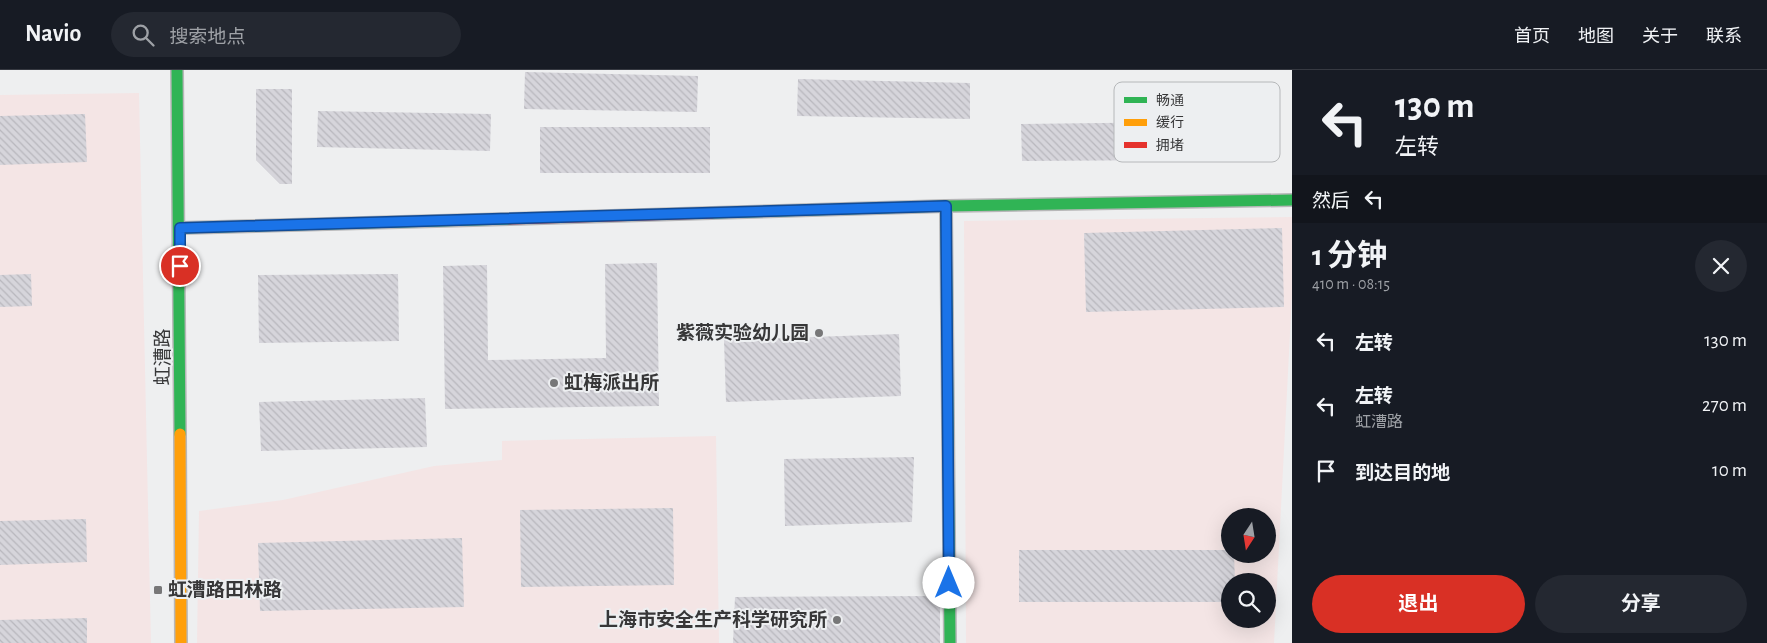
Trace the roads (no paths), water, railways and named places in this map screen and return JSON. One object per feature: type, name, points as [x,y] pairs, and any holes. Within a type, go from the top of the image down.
[{"type":"street","name":"虹漕路","points":[[177,70],[182,592],[180,643]]},
{"type":"street","points":[[180,228],[946,206],[1292,200]]},
{"type":"street","points":[[946,206],[950,643]]},
{"type":"place","name":"紫薇实验幼儿园","points":[[819,333]]},
{"type":"place","name":"虹梅派出所","points":[[554,383]]},
{"type":"place","name":"虹漕路田林路","points":[[158,590]]},
{"type":"place","name":"上海市安全生产科学研究所","points":[[837,620]]}]
